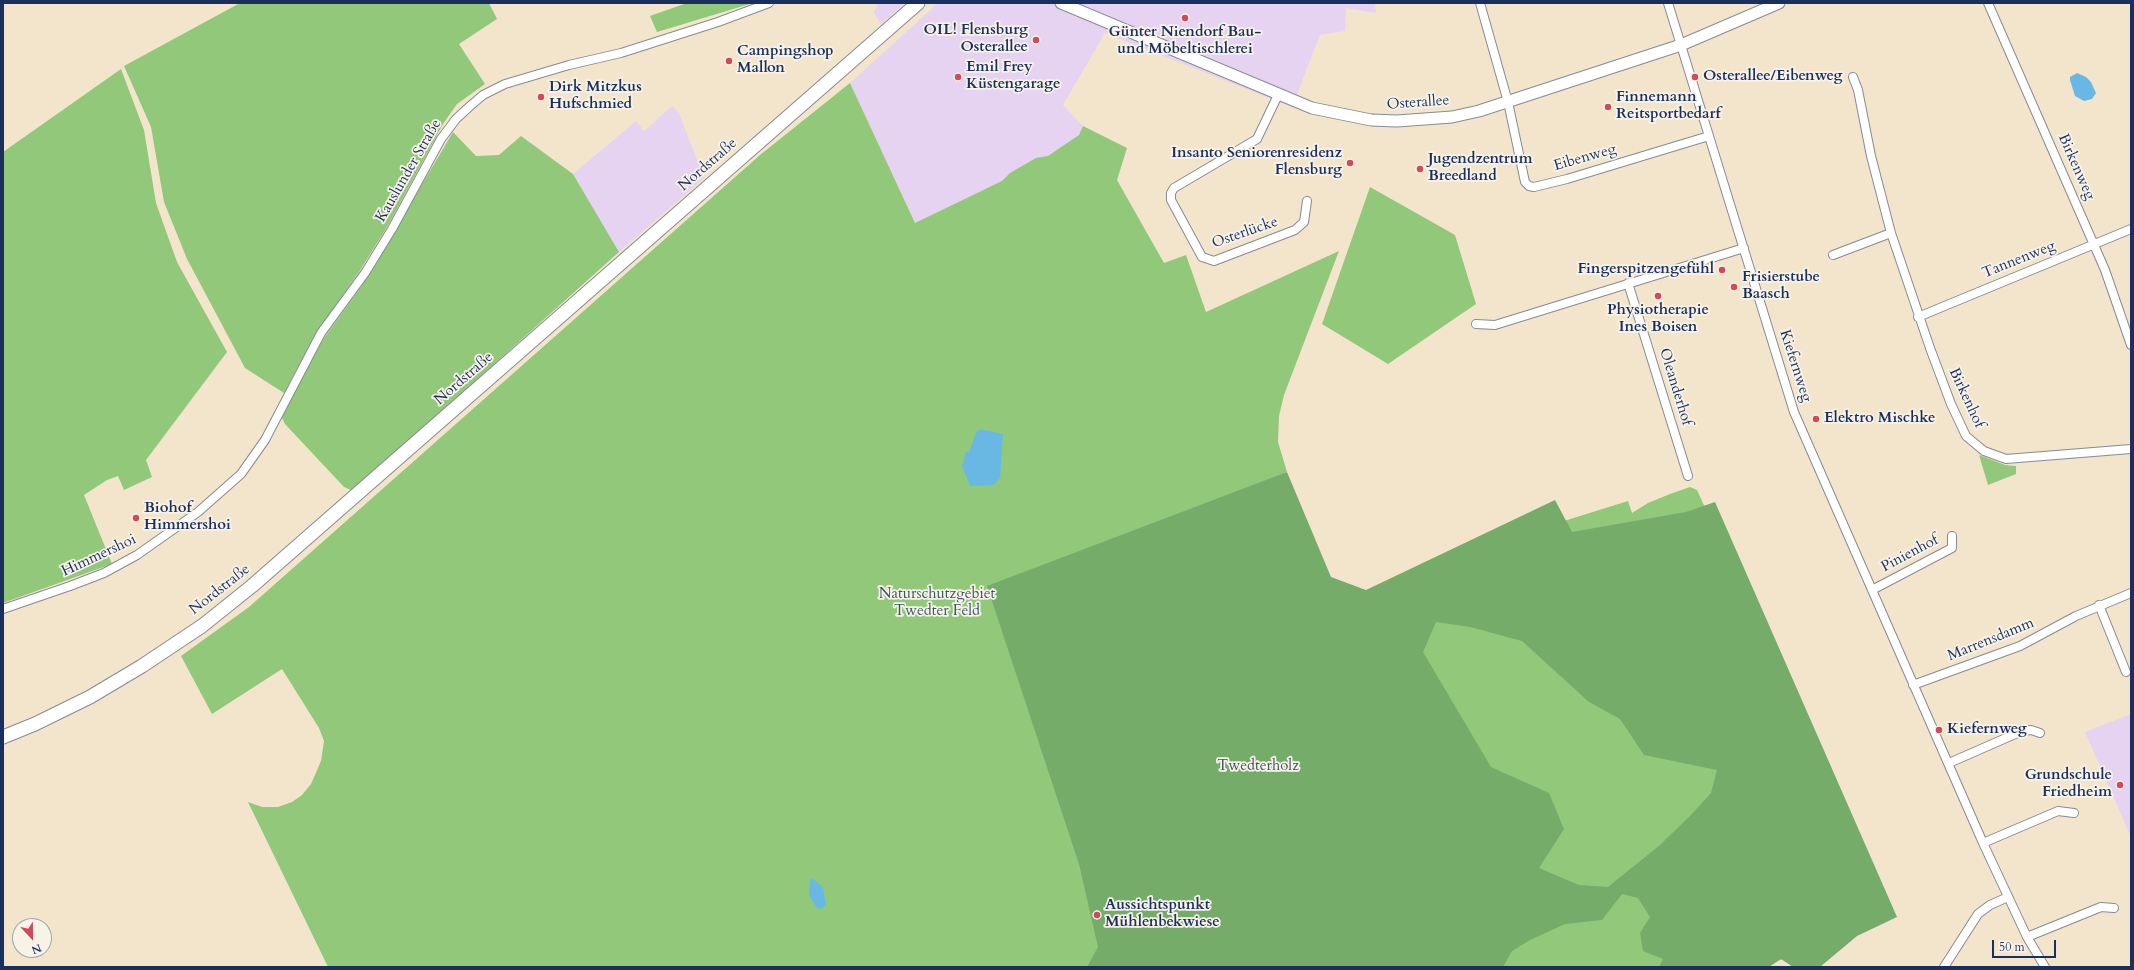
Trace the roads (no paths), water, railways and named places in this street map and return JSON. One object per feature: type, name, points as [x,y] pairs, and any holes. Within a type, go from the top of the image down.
[{"type":"main road","name":"Nordstraße","points":[[3,737],[35,724],[90,697],[142,666],[202,626],[252,586],[918,3]]},
{"type":"street","name":"Kauslunder Straße","points":[[198,512],[241,474],[265,440],[321,334],[365,273],[392,229],[425,166],[441,139],[456,119],[483,95],[505,84],[562,67],[621,53],[718,22],[769,3]]},
{"type":"street","name":"Osterallee","points":[[1061,3],[1312,108],[1340,115],[1371,120],[1397,121],[1452,117],[1508,102],[1681,45],[1780,3]]},
{"type":"street","name":"Eibenweg","points":[[1480,3],[1508,102],[1525,182],[1529,186],[1534,187],[1567,179],[1709,136]]},
{"type":"street","name":"Kiefernweg","points":[[1668,3],[1794,412],[1983,843],[2027,937],[2045,967]]},
{"type":"street","name":"Birkenweg","points":[[1988,3],[2094,244],[2118,305],[2131,345]]},
{"type":"street","name":"Birkenhof","points":[[1853,77],[1858,90],[1871,156],[1891,233],[1918,317],[1951,404],[1966,436],[1984,451],[2006,459],[2131,449]]},
{"type":"street","name":"Osterlücke","points":[[1278,95],[1257,139],[1174,188],[1171,193],[1171,200],[1202,257],[1214,260],[1295,230],[1304,222],[1307,201]]},
{"type":"street","name":"Tannenweg","points":[[1918,317],[2131,229]]},
{"type":"street","points":[[1833,255],[1891,233]]},
{"type":"street","points":[[1476,324],[1495,325],[1744,248]]},
{"type":"street","name":"Oleanderhof","points":[[1628,283],[1688,476]]},
{"type":"street","name":"Himmershoi","points":[[3,609],[104,573],[161,540],[198,512]]},
{"type":"street","name":"Pinienhof","points":[[1872,590],[1952,548],[1952,536]]},
{"type":"street","name":"Marrensdamm","points":[[1913,685],[2020,646],[2099,605],[2131,593]]},
{"type":"street","points":[[2099,605],[2126,672]]},
{"type":"street","points":[[1948,763],[2022,731],[2031,730],[2040,733]]},
{"type":"street","points":[[1983,843],[2058,811],[2074,813]]},
{"type":"street","points":[[1944,967],[1978,914],[1990,905],[2008,897]]},
{"type":"street","points":[[2027,937],[2101,907],[2114,908]]},
{"type":"water","points":[[2077,73],[2086,77],[2091,82],[2096,93],[2092,99],[2084,101],[2075,96],[2070,77]]},
{"type":"water","points":[[981,429],[1003,434],[1000,478],[993,485],[970,486],[962,466],[966,452],[969,452],[977,431]]},
{"type":"water","points":[[812,878],[823,887],[826,905],[820,909],[816,907],[809,895],[810,881]]},
{"type":"place","name":"Günter Niendorf Bau- und Möbeltischlerei","points":[[1185,18]]},
{"type":"place","name":"OIL! Flensburg Osterallee","points":[[1036,40]]},
{"type":"place","name":"Campingshop Mallon","points":[[729,61]]},
{"type":"place","name":"Emil Frey Küstengarage","points":[[958,77]]},
{"type":"place","name":"Osterallee/Eibenweg","points":[[1695,77]]},
{"type":"place","name":"Dirk Mitzkus Hufschmied","points":[[541,97]]},
{"type":"place","name":"Finnemann Reitsportbedarf","points":[[1608,107]]},
{"type":"place","name":"Insanto Seniorenresidenz Flensburg","points":[[1350,163]]},
{"type":"place","name":"Jugendzentrum Breedland","points":[[1420,169]]},
{"type":"place","name":"Fingerspitzengefühl","points":[[1722,270]]},
{"type":"place","name":"Frisierstube Baasch","points":[[1734,287]]},
{"type":"place","name":"Physiotherapie Ines Boisen","points":[[1658,296]]},
{"type":"place","name":"Elektro Mischke","points":[[1816,419]]},
{"type":"place","name":"Biohof Himmershoi","points":[[136,518]]},
{"type":"place","name":"Kiefernweg","points":[[1939,730]]},
{"type":"place","name":"Grundschule Friedheim","points":[[2120,785]]},
{"type":"place","name":"Aussichtspunkt Mühlenbekwiese","points":[[1097,915]]},
{"type":"park label","name":"Naturschutzgebiet Twedter Feld","points":[[937,604]]},
{"type":"park label","name":"Twedterholz","points":[[1258,767]]}]
